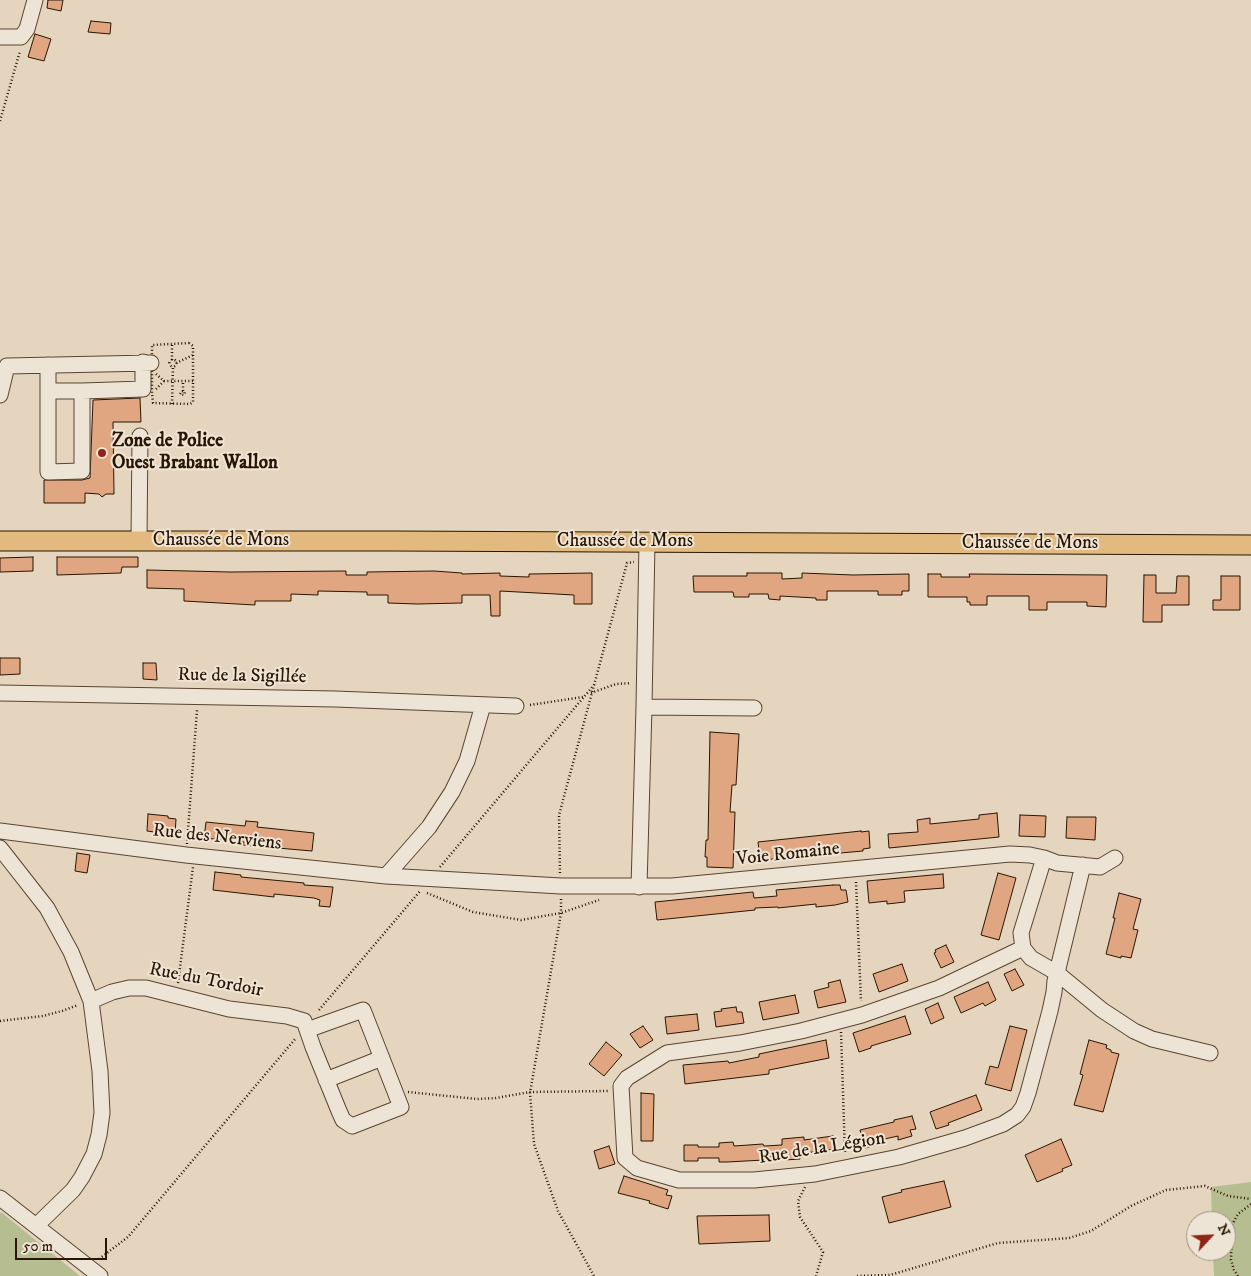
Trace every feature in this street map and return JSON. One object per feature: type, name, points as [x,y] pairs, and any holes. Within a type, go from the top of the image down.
[{"type":"main road","name":"Chaussée de Mons","points":[[0,541],[139,540],[646,551],[1251,545]]},
{"type":"street","points":[[0,37],[21,37],[27,29],[35,0]]},
{"type":"street","points":[[0,395],[7,366],[147,362],[143,389],[48,391]]},
{"type":"street","points":[[48,365],[48,472],[82,471],[82,391]]},
{"type":"street","points":[[139,540],[140,436]]},
{"type":"street","points":[[639,887],[645,681],[646,551]]},
{"type":"street","name":"Rue de la Sigillée","points":[[0,693],[198,696],[516,706]]},
{"type":"street","points":[[386,876],[429,827],[452,792],[467,761],[483,705]]},
{"type":"street","points":[[644,707],[754,708]]},
{"type":"street","name":"Rue des Nerviens","points":[[0,831],[190,855],[386,876],[425,885],[561,886]]},
{"type":"street","points":[[0,848],[47,908],[71,952],[91,1000],[100,1071],[102,1114],[94,1154],[72,1190],[36,1226]]},
{"type":"street","name":"Voie Romaine","points":[[561,886],[672,886],[1010,854],[1030,855],[1056,863],[1100,867],[1115,858]]},
{"type":"street","points":[[1044,858],[1020,933],[1023,948],[1031,958],[1057,972],[1102,1010],[1134,1031],[1152,1039],[1210,1053]]},
{"type":"street","name":"Rue de la Légion","points":[[621,1092],[625,1158],[637,1168],[679,1180],[754,1180],[846,1169],[899,1157],[965,1138],[1003,1124],[1017,1115],[1023,1107],[1028,1093],[1054,992],[1057,972],[1083,865]]},
{"type":"street","points":[[621,1092],[621,1086],[627,1078],[667,1053],[740,1043],[801,1031],[862,1015],[938,988],[1023,948]]},
{"type":"street","name":"Rue du Tordoir","points":[[91,1000],[129,988],[146,988],[229,1009],[287,1016],[304,1021],[306,1028]]},
{"type":"street","points":[[363,1010],[382,1058],[401,1107],[352,1126],[343,1120],[306,1028],[363,1010]]},
{"type":"street","points":[[326,1080],[382,1058]]},
{"type":"street","points":[[0,1198],[94,1271]]},
{"type":"path","points":[[0,121],[22,42],[21,37]]},
{"type":"path","points":[[172,343],[172,360],[169,363],[172,367],[172,404]]},
{"type":"path","points":[[172,343],[191,343],[193,346],[193,402],[154,404],[152,402],[147,362],[152,345],[172,343]]},
{"type":"path","points":[[172,367],[193,355]]},
{"type":"path","points":[[172,360],[176,363]]},
{"type":"path","points":[[164,381],[193,381]]},
{"type":"path","points":[[183,381],[183,391]]},
{"type":"path","points":[[594,1276],[558,1211],[534,1144],[530,1092],[561,913],[559,815],[627,562],[646,551]]},
{"type":"path","points":[[516,706],[584,697],[616,684],[645,681]]},
{"type":"path","points":[[94,1271],[128,1237],[594,685]]},
{"type":"path","points":[[176,995],[187,922],[198,696]]},
{"type":"path","points":[[855,868],[862,1015]]},
{"type":"path","points":[[425,885],[473,912],[521,920],[561,913],[605,898]]},
{"type":"path","points":[[0,1021],[42,1016],[91,1000]]},
{"type":"path","points":[[841,1021],[846,1169]]},
{"type":"path","points":[[397,1097],[410,1092],[477,1099],[530,1092],[621,1092]]},
{"type":"path","points":[[815,1174],[806,1185],[798,1201],[800,1218],[823,1252],[816,1276]]},
{"type":"path","points":[[857,1276],[890,1274],[998,1243],[1069,1238],[1091,1231],[1131,1206],[1166,1190],[1205,1186],[1228,1196],[1251,1199]]},
{"type":"path","points":[[1238,1276],[1231,1260],[1232,1225],[1238,1214],[1251,1204]]},
{"type":"green space","points":[[1251,1182],[1251,1276],[1214,1276],[1213,1261],[1236,1261],[1236,1211],[1212,1211],[1211,1187]]},
{"type":"green space","points":[[1,1212],[80,1276],[0,1276]]},
{"type":"building","points":[[48,0],[63,0],[61,11],[47,8]]},
{"type":"building","points":[[91,21],[111,23],[110,34],[88,32]]},
{"type":"building","points":[[35,34],[51,39],[44,61],[28,57]]},
{"type":"building","name":"Zone de Police Ouest Brabant Wallon","points":[[140,398],[141,422],[113,422],[114,494],[106,494],[102,497],[99,494],[85,493],[85,503],[44,503],[44,480],[82,480],[90,478],[93,400]]},
{"type":"building","points":[[33,557],[33,571],[0,572],[0,558]]},
{"type":"building","points":[[57,557],[138,557],[138,567],[122,567],[121,573],[57,575]]},
{"type":"building","points":[[147,570],[230,572],[346,571],[346,575],[367,575],[367,572],[434,571],[462,574],[500,573],[500,576],[529,577],[529,574],[592,573],[592,604],[574,604],[574,595],[500,591],[500,616],[491,616],[490,595],[462,595],[462,603],[417,604],[388,603],[388,595],[367,595],[367,592],[318,591],[318,595],[291,594],[291,601],[255,601],[255,605],[184,601],[184,589],[147,588]]},
{"type":"building","points":[[747,573],[782,573],[782,579],[802,578],[802,573],[853,575],[909,574],[909,591],[902,591],[902,595],[878,595],[878,591],[827,591],[827,600],[780,596],[780,600],[769,599],[768,594],[749,594],[749,597],[734,597],[733,592],[694,592],[693,576],[747,576]]},
{"type":"building","points":[[928,574],[941,574],[941,577],[970,577],[969,574],[1107,575],[1106,607],[1087,606],[1087,602],[1047,602],[1047,610],[1029,610],[1029,596],[987,596],[987,605],[970,605],[970,602],[967,602],[967,597],[928,597]]},
{"type":"building","points":[[1144,575],[1156,575],[1156,593],[1176,593],[1177,576],[1189,576],[1189,605],[1162,605],[1162,622],[1143,622]]},
{"type":"building","points":[[1221,576],[1240,576],[1240,610],[1213,610],[1213,600],[1221,600]]},
{"type":"building","points":[[0,658],[20,658],[20,674],[0,675]]},
{"type":"building","points":[[143,663],[156,663],[157,680],[143,679]]},
{"type":"building","points":[[710,732],[739,734],[736,785],[732,785],[730,812],[735,812],[733,868],[707,867],[707,857],[705,857],[706,840],[708,840]]},
{"type":"building","points":[[997,813],[999,837],[889,848],[888,834],[918,832],[917,820],[930,818],[930,824],[979,819],[979,815]]},
{"type":"building","points":[[148,814],[168,816],[168,818],[176,819],[175,834],[154,834],[154,832],[147,831]]},
{"type":"building","points":[[1020,815],[1046,816],[1045,837],[1019,836]]},
{"type":"building","points":[[1067,817],[1096,817],[1095,840],[1066,838]]},
{"type":"building","points":[[246,821],[258,822],[257,827],[314,833],[312,851],[243,845],[244,842],[204,838],[206,822],[245,826]]},
{"type":"building","points":[[869,831],[870,848],[863,849],[863,851],[829,854],[828,851],[810,854],[810,856],[760,860],[758,842]]},
{"type":"building","points":[[77,853],[90,855],[87,873],[75,871]]},
{"type":"building","points":[[215,872],[241,875],[241,877],[333,887],[330,907],[319,906],[320,900],[314,898],[274,894],[274,897],[213,890]]},
{"type":"building","points":[[998,873],[1016,878],[999,940],[981,935]]},
{"type":"building","points":[[943,874],[944,888],[904,891],[905,902],[869,903],[867,881]]},
{"type":"building","points":[[840,885],[841,890],[846,890],[848,902],[816,907],[816,904],[778,908],[755,908],[755,910],[657,920],[655,902],[753,892],[754,898],[777,896],[776,890]]},
{"type":"building","points":[[1119,893],[1141,899],[1133,929],[1138,930],[1131,958],[1121,956],[1121,958],[1106,954]]},
{"type":"building","points":[[946,945],[954,962],[941,968],[934,953],[936,952],[935,950]]},
{"type":"building","points":[[902,964],[908,981],[879,992],[873,974]]},
{"type":"building","points":[[1015,969],[1024,985],[1012,991],[1004,974]]},
{"type":"building","points":[[840,980],[846,1002],[818,1008],[814,991],[829,987],[828,983]]},
{"type":"building","points":[[988,982],[996,1000],[985,1006],[983,1003],[961,1013],[954,997]]},
{"type":"building","points":[[795,995],[799,1013],[763,1020],[759,1002]]},
{"type":"building","points":[[938,1003],[944,1018],[931,1024],[925,1009]]},
{"type":"building","points":[[736,1007],[737,1012],[742,1012],[744,1023],[716,1027],[714,1012]]},
{"type":"building","points":[[697,1014],[699,1030],[667,1034],[665,1017]]},
{"type":"building","points":[[905,1016],[911,1034],[871,1046],[871,1048],[859,1052],[853,1033]]},
{"type":"building","points":[[643,1026],[653,1040],[640,1048],[630,1034]]},
{"type":"building","points":[[1010,1026],[1027,1030],[1011,1091],[985,1084],[990,1066],[998,1068]]},
{"type":"building","points":[[826,1040],[829,1058],[769,1070],[769,1074],[685,1084],[683,1065],[728,1061],[729,1063],[759,1057],[759,1054]]},
{"type":"building","points":[[1089,1040],[1107,1045],[1106,1048],[1111,1050],[1111,1052],[1119,1054],[1103,1112],[1074,1105],[1083,1075],[1080,1074]]},
{"type":"building","points":[[606,1042],[622,1055],[604,1076],[589,1064]]},
{"type":"building","points":[[641,1093],[654,1094],[653,1141],[641,1141]]},
{"type":"building","points":[[976,1095],[982,1110],[936,1129],[930,1112]]},
{"type":"building","points":[[912,1116],[916,1129],[910,1130],[912,1136],[898,1140],[898,1136],[876,1141],[877,1145],[865,1148],[860,1130]]},
{"type":"building","points":[[833,1136],[835,1149],[805,1153],[806,1156],[800,1157],[800,1159],[784,1160],[783,1156],[764,1157],[764,1160],[727,1162],[719,1162],[719,1158],[698,1158],[698,1161],[684,1161],[684,1145],[719,1147],[719,1143],[733,1142],[734,1146],[782,1145],[782,1139],[804,1137],[804,1140]]},
{"type":"building","points":[[1061,1139],[1072,1165],[1037,1182],[1025,1155]]},
{"type":"building","points":[[609,1146],[615,1164],[599,1169],[594,1151]]},
{"type":"building","points":[[624,1176],[668,1190],[666,1195],[672,1196],[668,1209],[649,1203],[650,1201],[618,1193]]},
{"type":"building","points":[[944,1181],[951,1207],[889,1223],[882,1197],[902,1192],[901,1190]]},
{"type":"building","points":[[769,1215],[770,1241],[699,1244],[697,1216]]},
{"type":"place","name":"Zone de Police Ouest Brabant Wallon","points":[[102,453]]}]
